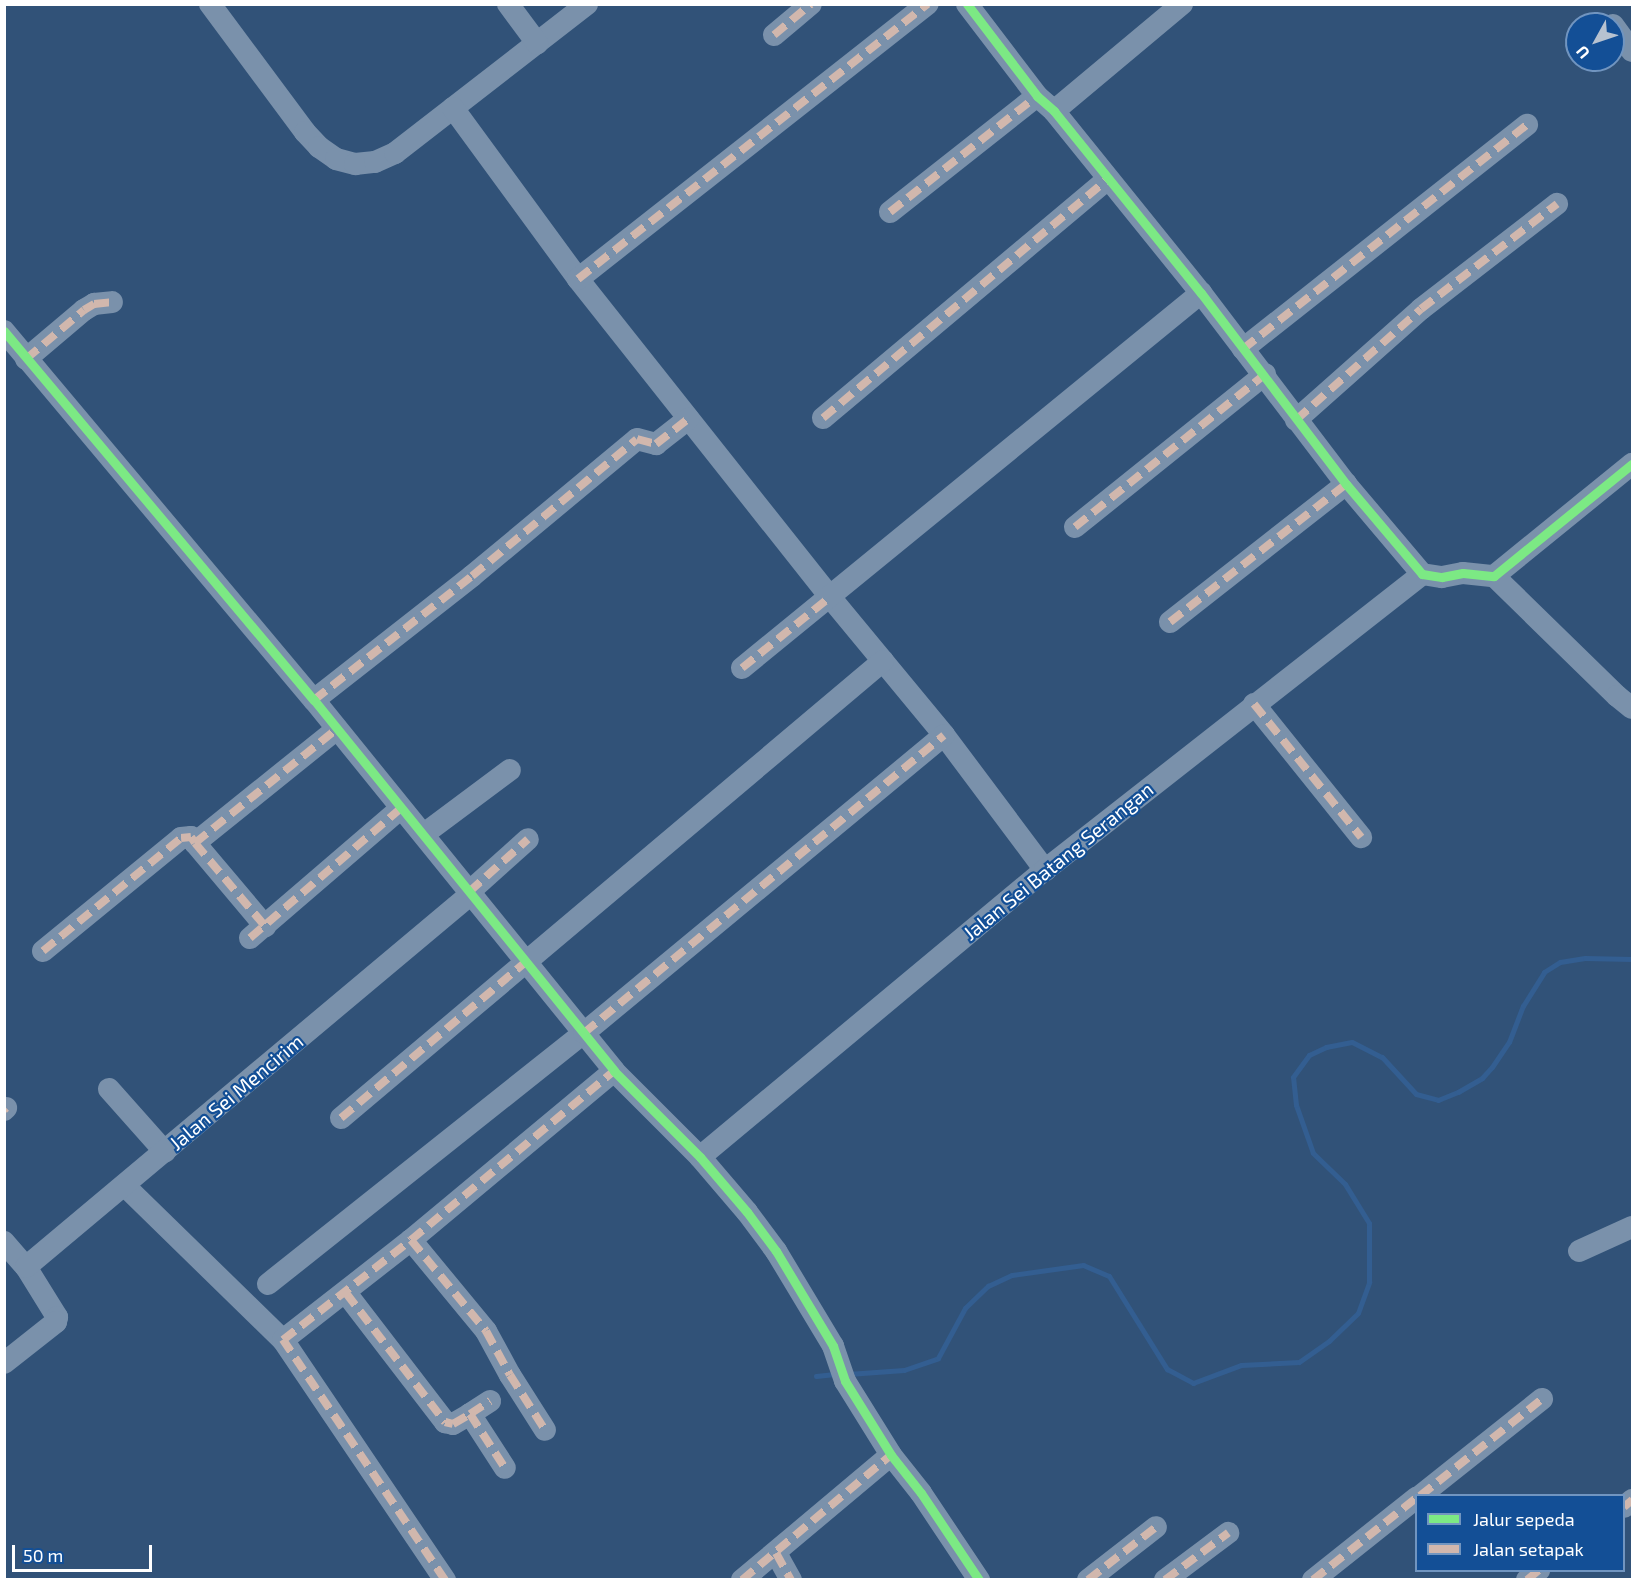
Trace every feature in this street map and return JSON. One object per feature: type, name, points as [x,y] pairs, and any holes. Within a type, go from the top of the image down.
[{"type":"street","points":[[210,4],[305,132],[336,159],[355,164],[375,162],[394,153],[587,4]]},
{"type":"street","points":[[508,4],[537,43]]},
{"type":"street","points":[[774,35],[811,4]]},
{"type":"street","points":[[578,279],[927,4]]},
{"type":"street","points":[[967,4],[1045,104],[1265,374],[1296,420],[1346,484],[1422,573],[1442,577],[1463,573],[1494,576],[1632,708]]},
{"type":"street","points":[[890,212],[1045,104],[1182,4]]},
{"type":"street","points":[[453,108],[578,279],[830,597],[944,735],[1045,870]]},
{"type":"street","points":[[1243,349],[1527,125]]},
{"type":"street","points":[[823,418],[1108,179]]},
{"type":"street","points":[[1296,420],[1422,309],[1557,204]]},
{"type":"street","points":[[742,668],[1201,293]]},
{"type":"street","points":[[26,359],[84,309],[94,304],[112,302]]},
{"type":"street","points":[[4,331],[314,700],[614,1071],[700,1157],[747,1212],[776,1251],[833,1346],[845,1381],[891,1455],[921,1493],[979,1580]]},
{"type":"street","points":[[1076,527],[1265,374]]},
{"type":"street","points":[[314,700],[472,576],[637,439],[656,444],[688,419]]},
{"type":"street","points":[[1494,576],[1632,464]]},
{"type":"street","points":[[1170,622],[1346,484]]},
{"type":"street","name":"Jalan Sei Batang Serangan","points":[[700,1157],[1045,870],[1422,573]]},
{"type":"street","points":[[341,1118],[883,661]]},
{"type":"street","points":[[1254,704],[1361,837]]},
{"type":"street","points":[[195,843],[337,729]]},
{"type":"street","points":[[268,1284],[584,1033],[944,735]]},
{"type":"street","points":[[424,834],[510,770]]},
{"type":"street","points":[[43,951],[181,838],[191,837],[257,932],[401,808]]},
{"type":"street","name":"Jalan Sei Mencirim","points":[[26,1267],[470,893],[528,839]]},
{"type":"street","points":[[283,1340],[346,1293],[614,1071]]},
{"type":"street","points":[[109,1089],[165,1152]]},
{"type":"street","points":[[124,1186],[283,1340],[445,1580]]},
{"type":"street","points":[[1579,1251],[1632,1227]]},
{"type":"street","points":[[411,1240],[486,1331],[545,1430]]},
{"type":"street","points":[[4,1242],[26,1267],[57,1317],[56,1322],[4,1363]]},
{"type":"street","points":[[346,1293],[445,1422],[453,1424],[490,1401]]},
{"type":"street","points":[[1422,1494],[1542,1399]]},
{"type":"street","points":[[470,1414],[505,1468]]},
{"type":"street","points":[[742,1580],[891,1455]]},
{"type":"street","points":[[1313,1580],[1415,1499]]},
{"type":"street","points":[[1088,1580],[1156,1527]]},
{"type":"street","points":[[1165,1580],[1228,1533]]},
{"type":"street","points":[[776,1553],[791,1580]]},
{"type":"waterway","points":[[848,1374],[904,1370],[938,1358],[965,1308],[988,1286],[1012,1275],[1083,1265],[1109,1276],[1167,1369],[1193,1383],[1241,1365],[1299,1362],[1329,1341],[1358,1313],[1369,1282],[1369,1223],[1345,1184],[1313,1153],[1296,1105],[1293,1077],[1309,1055],[1326,1047],[1352,1042],[1382,1057],[1416,1094],[1438,1100],[1482,1078],[1492,1067],[1509,1042],[1523,1006],[1544,972],[1560,962],[1585,958],[1632,959]]},
{"type":"waterway","points":[[816,1376],[835,1374]]},
{"type":"marked path","points":[[774,35],[811,4]]},
{"type":"marked path","points":[[578,279],[928,4]]},
{"type":"marked path","points":[[890,212],[1037,96]]},
{"type":"marked path","points":[[1243,349],[1527,125]]},
{"type":"marked path","points":[[823,418],[1108,179]]},
{"type":"marked path","points":[[1296,420],[1421,309],[1557,204]]},
{"type":"marked path","points":[[26,359],[84,310],[94,304],[112,302]]},
{"type":"marked path","points":[[1075,527],[1265,374]]},
{"type":"marked path","points":[[314,700],[472,576],[637,439],[656,444],[688,419]]},
{"type":"marked path","points":[[1170,622],[1346,484]]},
{"type":"marked path","points":[[742,668],[830,597]]},
{"type":"marked path","points":[[1254,704],[1361,837]]},
{"type":"marked path","points":[[43,951],[181,838],[191,837],[195,843],[337,729]]},
{"type":"marked path","points":[[584,1033],[944,735]]},
{"type":"marked path","points":[[250,938],[401,808]]},
{"type":"marked path","points":[[469,892],[528,839]]},
{"type":"marked path","points":[[195,843],[265,926]]},
{"type":"marked path","points":[[341,1118],[527,961]]},
{"type":"marked path","points":[[445,1580],[283,1340],[411,1240],[614,1071]]},
{"type":"marked path","points":[[411,1240],[486,1331],[510,1375],[545,1430]]},
{"type":"marked path","points":[[346,1293],[445,1422],[453,1424],[470,1414],[505,1468]]},
{"type":"marked path","points":[[1423,1494],[1542,1399]]},
{"type":"marked path","points":[[470,1414],[490,1401]]},
{"type":"marked path","points":[[742,1580],[891,1455]]},
{"type":"marked path","points":[[1313,1580],[1415,1499]]},
{"type":"marked path","points":[[1625,1506],[1632,1500]]},
{"type":"marked path","points":[[1088,1580],[1156,1527]]},
{"type":"marked path","points":[[1165,1580],[1228,1533]]},
{"type":"marked path","points":[[776,1553],[791,1580]]},
{"type":"marked path","points":[[1527,1580],[1537,1572]]},
{"type":"cycle path","points":[[967,4],[1037,96],[1054,111],[1201,293],[1346,484],[1422,574],[1442,577],[1463,573],[1494,576],[1632,464]]},
{"type":"cycle path","points":[[4,331],[314,700],[614,1071],[700,1157],[747,1212],[776,1251],[833,1346],[845,1381],[891,1455],[921,1493],[979,1580]]}]
